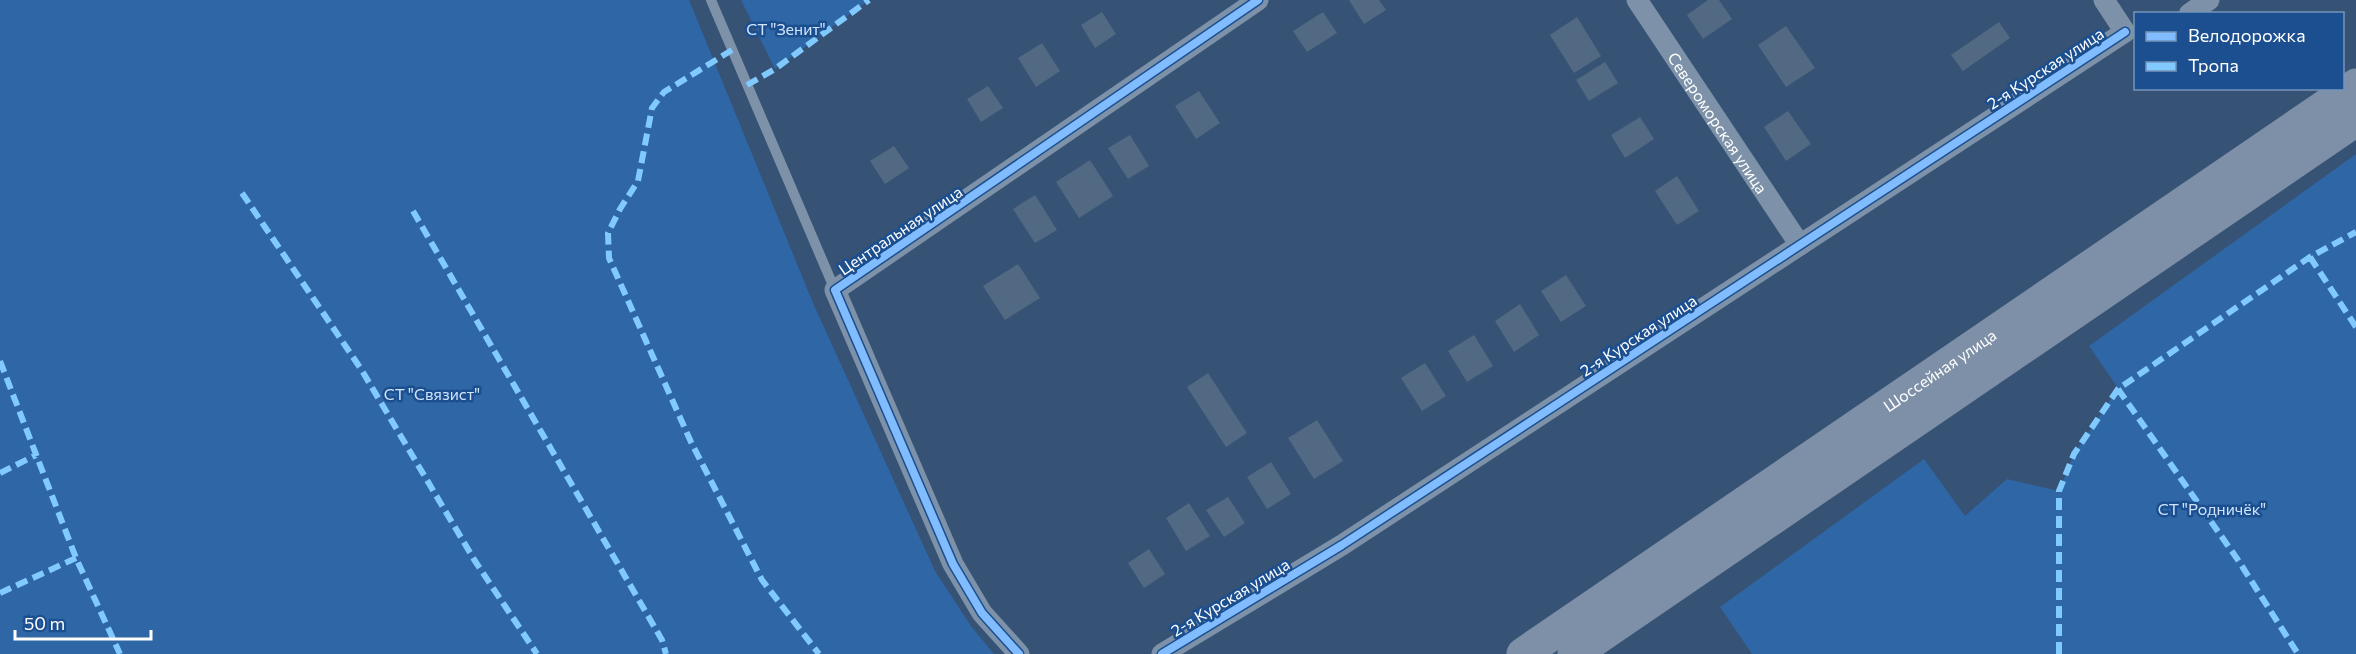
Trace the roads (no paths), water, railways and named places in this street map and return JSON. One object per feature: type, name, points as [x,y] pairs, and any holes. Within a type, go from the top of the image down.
[{"type":"highway","name":"Шоссейная улица","points":[[1523,654],[2356,85]]},
{"type":"highway","name":"Шоссейная улица","points":[[1574,654],[2356,120]]},
{"type":"street","name":"Центральная улица","points":[[1019,654],[981,613],[952,564],[835,291],[1258,0]]},
{"type":"street","name":"Североморская улица","points":[[1636,0],[1800,245]]},
{"type":"street","points":[[2104,0],[2130,33]]},
{"type":"street","points":[[2192,12],[2209,0]]},
{"type":"street","name":"2-я Курская улица","points":[[1162,654],[1341,545],[2130,33]]},
{"type":"lane","points":[[711,0],[835,291]]},
{"type":"park label","name":"СТ \"Зенит\"","points":[[786,28]]},
{"type":"park label","name":"СТ \"Связист\"","points":[[432,393]]},
{"type":"park label","name":"СТ \"Родничёк\"","points":[[2212,508]]}]
